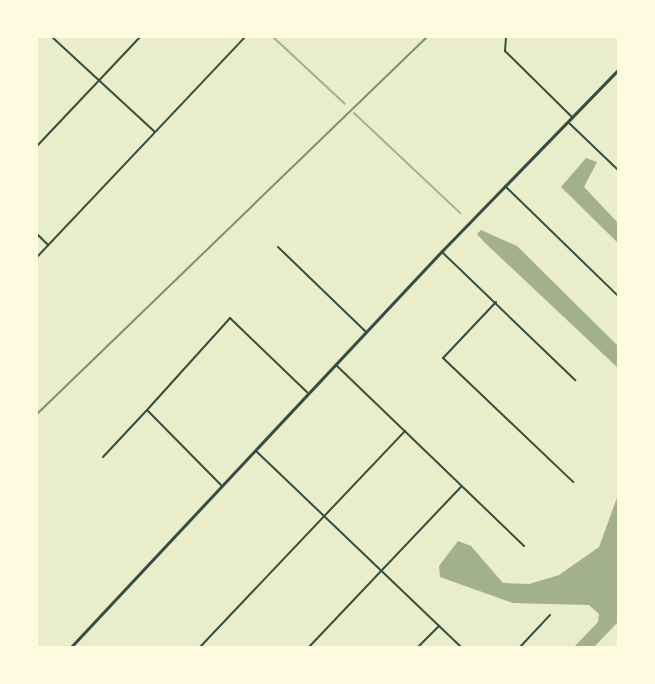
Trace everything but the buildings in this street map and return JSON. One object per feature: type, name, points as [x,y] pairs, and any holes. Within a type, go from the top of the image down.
[{"type":"main road","points":[[71,647],[442,251],[618,70]]},
{"type":"street","points":[[52,37],[155,133]]},
{"type":"street","points":[[37,146],[140,37]]},
{"type":"street","points":[[37,257],[245,37]]},
{"type":"street","points":[[506,37],[505,51],[572,117]]},
{"type":"street","points":[[568,121],[618,170]]},
{"type":"street","points":[[505,185],[618,296]]},
{"type":"street","points":[[37,234],[48,245]]},
{"type":"street","points":[[278,247],[366,332]]},
{"type":"street","points":[[442,251],[575,380]]},
{"type":"street","points":[[496,303],[443,358],[573,482]]},
{"type":"street","points":[[103,457],[230,318],[308,393]]},
{"type":"street","points":[[335,364],[524,546]]},
{"type":"street","points":[[147,410],[222,485]]},
{"type":"street","points":[[201,647],[405,431]]},
{"type":"street","points":[[255,450],[461,647]]},
{"type":"street","points":[[310,647],[461,486]]},
{"type":"street","points":[[520,647],[550,615]]},
{"type":"street","points":[[418,647],[439,626]]},
{"type":"shaded area","points":[[586,158],[597,162],[584,187],[618,223],[618,243],[561,187]]},
{"type":"shaded area","points":[[481,230],[517,246],[618,346],[618,368],[484,242],[477,234]]},
{"type":"shaded area","points":[[618,495],[618,622],[594,647],[574,647],[598,622],[599,614],[589,605],[513,603],[440,577],[439,566],[458,541],[471,546],[503,583],[529,584],[559,575],[599,547]]},
{"type":"waterway","points":[[273,37],[345,104]]},
{"type":"waterway","points":[[354,113],[460,213]]},
{"type":"railway","points":[[37,414],[427,37]]}]
